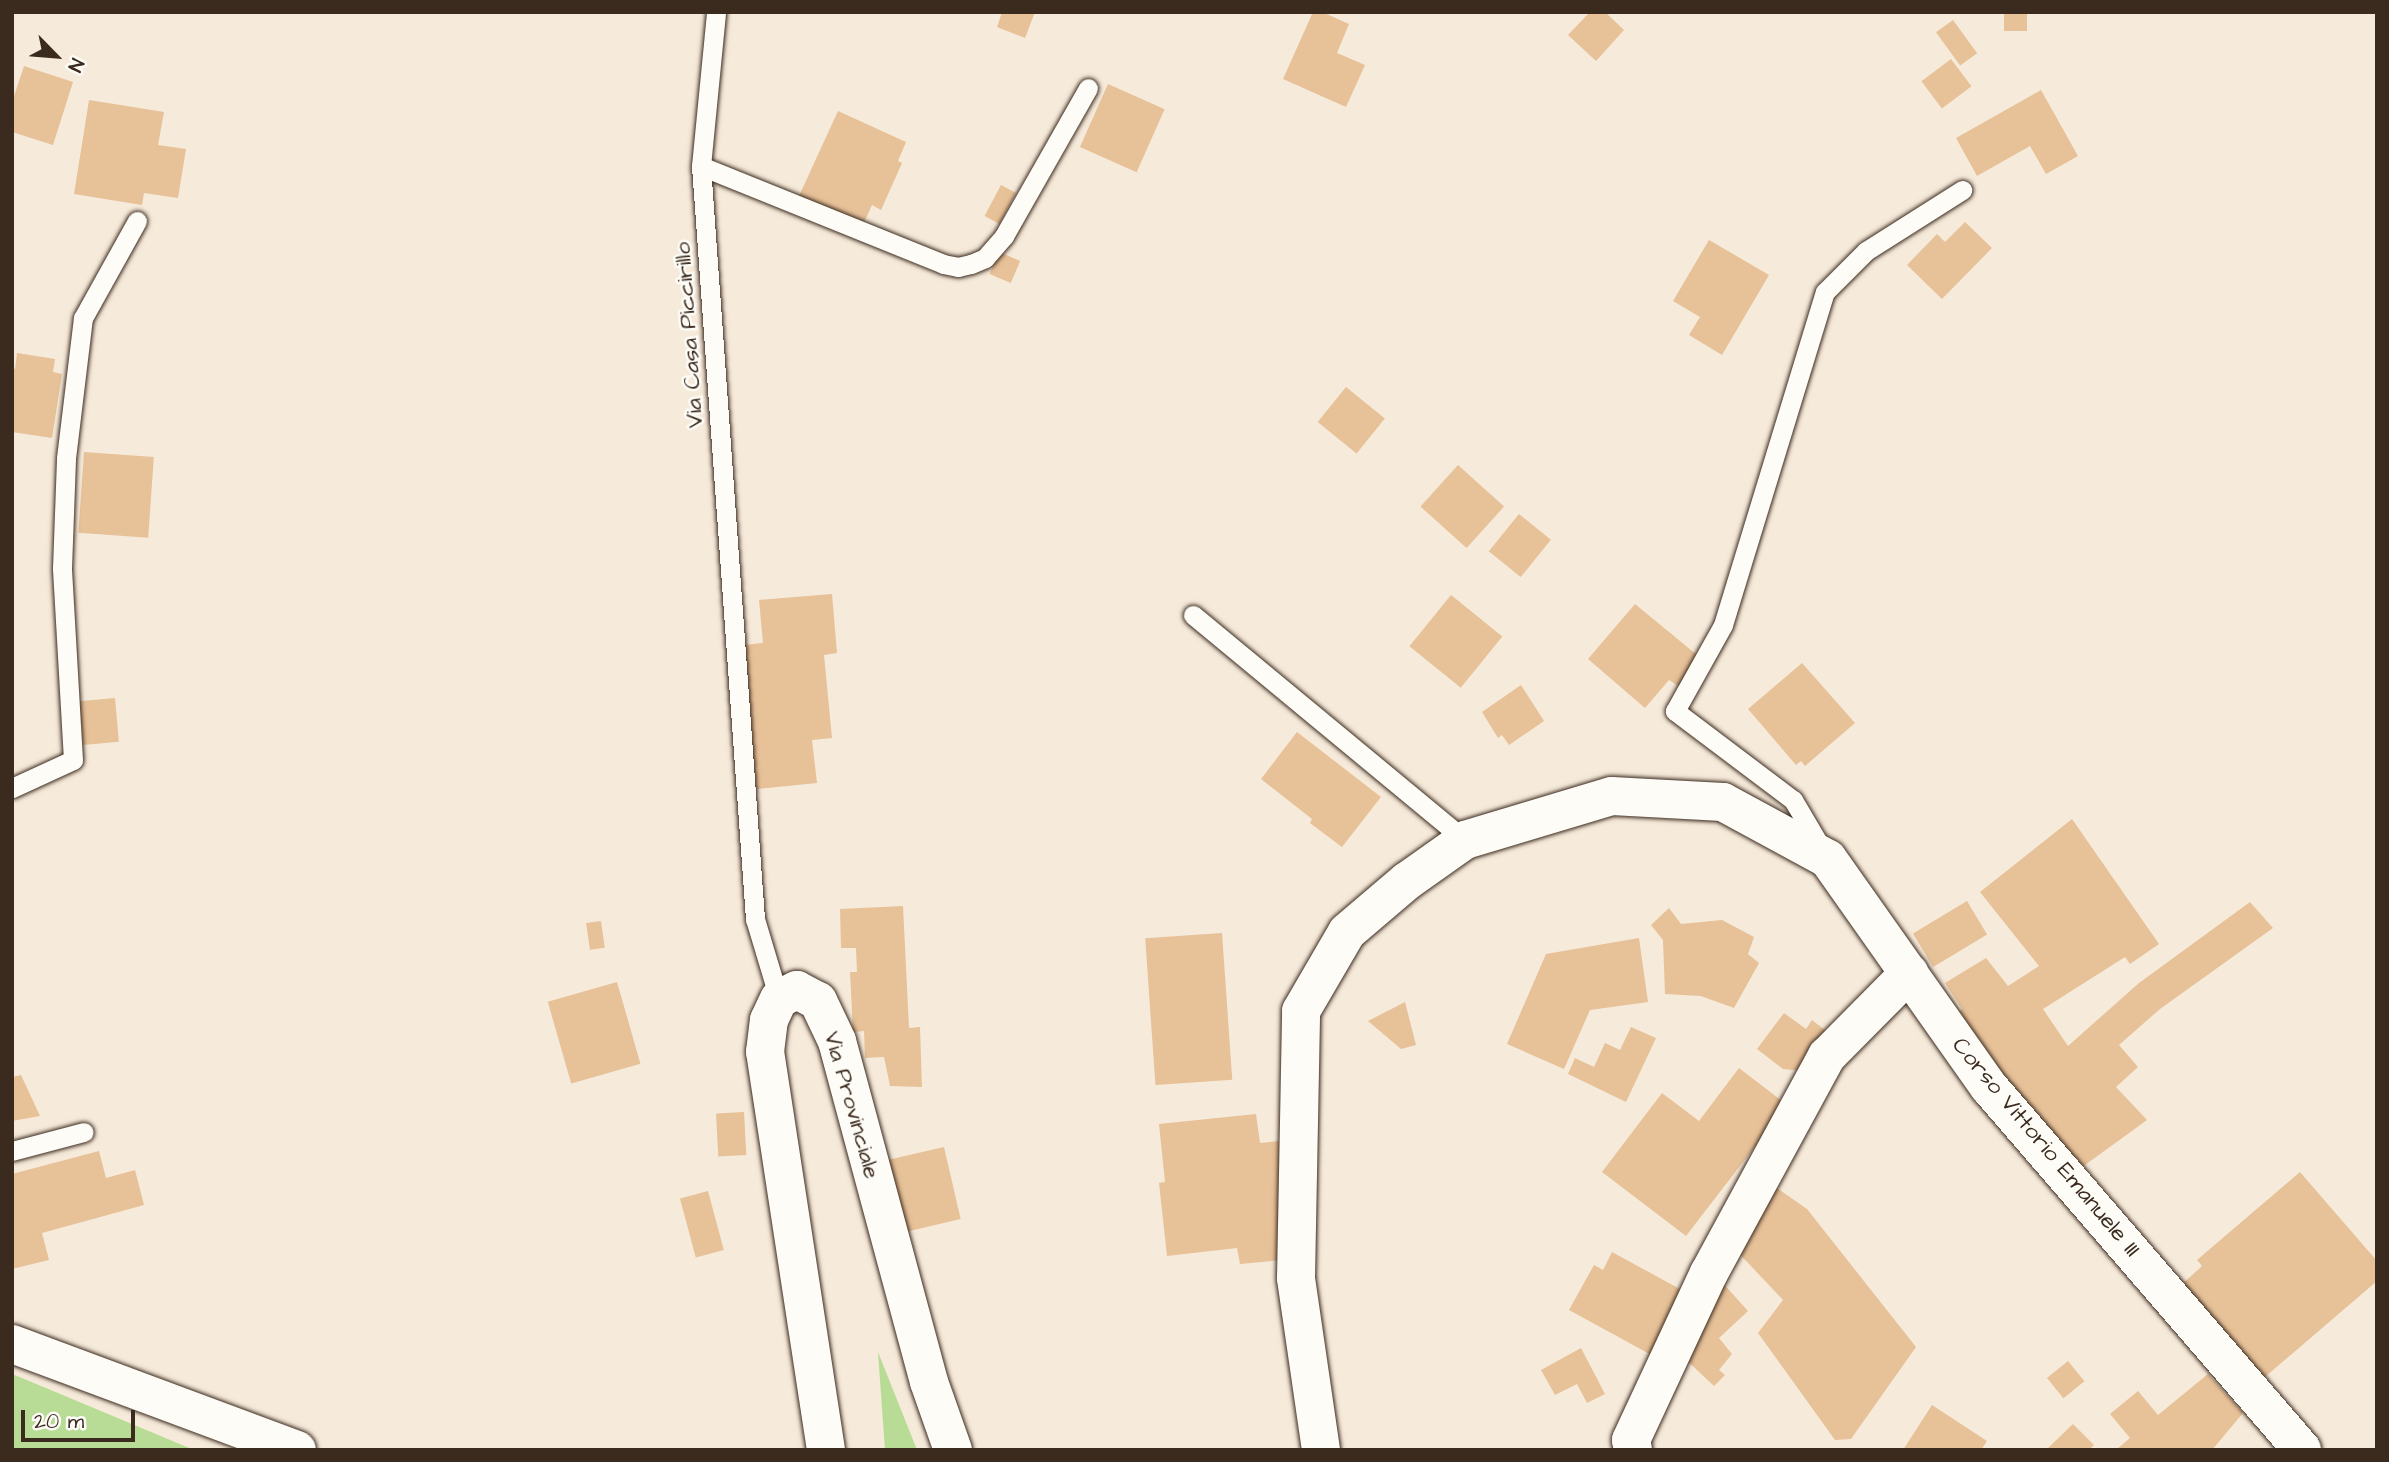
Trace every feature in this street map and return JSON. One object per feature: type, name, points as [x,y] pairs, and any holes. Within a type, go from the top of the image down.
[{"type":"street","name":"Corso Vittorio Emanuele III","points":[[1465,840],[1612,796],[1723,802],[1828,859],[1989,1087],[2302,1450]]},
{"type":"street","points":[[1321,1450],[1296,1278],[1301,1011],[1347,932],[1407,881],[1465,840]]},
{"type":"street","points":[[1633,1450],[1631,1440],[1709,1273],[1827,1056],[1909,973]]},
{"type":"street","name":"Via Provinciale","points":[[779,999],[797,990],[818,1001],[837,1041],[929,1382],[953,1450]]},
{"type":"street","points":[[779,999],[769,1020],[765,1052],[826,1450]]},
{"type":"street","points":[[12,1345],[297,1450]]},
{"type":"lane","name":"Via Casa Piccirillo","points":[[716,12],[701,166],[755,919],[779,999]]},
{"type":"lane","points":[[701,166],[943,264],[958,267],[985,258],[1004,236],[1088,88]]},
{"type":"lane","points":[[1828,859],[1793,800],[1675,711],[1723,625],[1825,292],[1866,251],[1962,190]]},
{"type":"lane","points":[[12,788],[73,760],[62,568],[66,458],[83,318],[137,221]]},
{"type":"lane","points":[[1193,615],[1465,840]]},
{"type":"lane","points":[[12,1152],[84,1132]]},
{"type":"green space","points":[[878,1352],[917,1450],[885,1450]]},
{"type":"green space","points":[[12,1374],[22,1378],[194,1450],[12,1450]]},
{"type":"building","points":[[1002,12],[1035,12],[1025,38],[997,27]]},
{"type":"building","points":[[1313,12],[1322,12],[1349,24],[1337,53],[1365,65],[1346,107],[1283,79]]},
{"type":"building","points":[[1590,12],[1605,12],[1624,30],[1596,61],[1568,35]]},
{"type":"building","points":[[2004,12],[2027,12],[2027,31],[2004,31]]},
{"type":"building","points":[[1953,20],[1977,53],[1960,66],[1936,32]]},
{"type":"building","points":[[1951,59],[1971,86],[1942,108],[1921,81]]},
{"type":"building","points":[[24,66],[73,82],[53,145],[12,132],[12,102]]},
{"type":"building","points":[[1108,84],[1165,109],[1137,172],[1080,147]]},
{"type":"building","points":[[2041,90],[2078,156],[2046,174],[2030,146],[1977,176],[1956,138]]},
{"type":"building","points":[[89,100],[164,112],[158,145],[186,149],[178,198],[144,193],[142,205],[74,194]]},
{"type":"building","points":[[838,111],[906,142],[898,161],[902,163],[881,210],[872,205],[863,225],[799,196]]},
{"type":"building","points":[[1001,185],[1016,193],[1000,224],[985,216]]},
{"type":"building","points":[[1965,222],[1992,248],[1942,299],[1907,265],[1937,234],[1945,242]]},
{"type":"building","points":[[1709,240],[1769,275],[1722,355],[1689,335],[1700,317],[1673,301]]},
{"type":"building","points":[[999,252],[1020,261],[1011,283],[990,274]]},
{"type":"building","points":[[17,353],[55,359],[53,372],[62,374],[52,438],[12,432],[12,368],[15,369]]},
{"type":"building","points":[[1346,387],[1385,418],[1357,453],[1318,422]]},
{"type":"building","points":[[84,452],[154,457],[148,538],[78,533]]},
{"type":"building","points":[[1458,465],[1504,506],[1467,548],[1421,507]]},
{"type":"building","points":[[1519,514],[1551,540],[1521,577],[1489,551]]},
{"type":"building","points":[[832,594],[837,653],[824,655],[832,738],[812,740],[817,783],[756,789],[743,645],[763,643],[759,600]]},
{"type":"building","points":[[1451,595],[1502,637],[1461,688],[1409,646]]},
{"type":"building","points":[[1635,604],[1697,655],[1683,689],[1669,680],[1645,708],[1588,659]]},
{"type":"building","points":[[1802,663],[1855,723],[1805,766],[1801,761],[1796,765],[1748,709]]},
{"type":"building","points":[[1521,685],[1544,721],[1509,745],[1502,735],[1498,738],[1482,712]]},
{"type":"building","points":[[115,698],[119,742],[83,745],[79,701]]},
{"type":"building","points":[[1297,732],[1381,797],[1342,847],[1310,823],[1312,819],[1261,779]]},
{"type":"building","points":[[2072,819],[2159,944],[2130,964],[2125,957],[2043,1009],[2068,1046],[2139,983],[2250,902],[2273,928],[2160,1009],[2119,1045],[2138,1067],[2116,1087],[2147,1120],[2074,1173],[1956,1014],[1962,1009],[1945,983],[1986,958],[2008,986],[2039,966],[1980,892]]},
{"type":"building","points":[[1967,901],[1987,934],[1933,967],[1913,933]]},
{"type":"building","points":[[903,906],[909,1028],[920,1027],[922,1087],[890,1086],[884,1057],[865,1058],[864,1031],[853,1032],[850,972],[857,972],[856,948],[841,948],[840,909]]},
{"type":"building","points":[[1669,908],[1681,924],[1722,920],[1754,937],[1748,954],[1759,963],[1734,1008],[1701,996],[1665,994],[1663,940],[1651,925]]},
{"type":"building","points":[[601,921],[605,948],[590,950],[586,923]]},
{"type":"building","points":[[1222,933],[1232,1080],[1155,1085],[1145,938]]},
{"type":"building","points":[[1639,938],[1648,1002],[1590,1010],[1564,1069],[1507,1044],[1546,954]]},
{"type":"building","points":[[617,982],[640,1064],[571,1084],[548,1002]]},
{"type":"building","points":[[1405,1002],[1416,1045],[1401,1049],[1368,1021]]},
{"type":"building","points":[[1784,1013],[1806,1029],[1812,1020],[1836,1039],[1805,1071],[1783,1069],[1757,1049]]},
{"type":"building","points":[[1631,1027],[1656,1038],[1626,1102],[1568,1074],[1575,1058],[1594,1067],[1605,1043],[1620,1050]]},
{"type":"building","points":[[1739,1068],[1787,1105],[1686,1236],[1602,1172],[1662,1093],[1699,1121]]},
{"type":"building","points":[[21,1075],[40,1116],[12,1121],[12,1077]]},
{"type":"building","points":[[744,1112],[746,1155],[718,1156],[716,1113]]},
{"type":"building","points":[[1256,1114],[1260,1143],[1279,1141],[1292,1259],[1240,1264],[1237,1248],[1167,1256],[1159,1183],[1165,1182],[1159,1124]]},
{"type":"building","points":[[944,1147],[961,1219],[903,1232],[887,1160]]},
{"type":"building","points":[[99,1151],[106,1178],[135,1170],[144,1205],[42,1233],[49,1260],[12,1269],[12,1174]]},
{"type":"building","points":[[2300,1172],[2377,1261],[2377,1281],[2259,1382],[2178,1288],[2202,1266],[2197,1260]]},
{"type":"building","points":[[1761,1177],[1807,1209],[1916,1347],[1851,1439],[1835,1440],[1758,1333],[1783,1300],[1733,1247]]},
{"type":"building","points":[[708,1191],[724,1250],[696,1257],[680,1199]]},
{"type":"building","points":[[1612,1252],[1689,1294],[1655,1357],[1569,1310],[1594,1265],[1603,1270]]},
{"type":"building","points":[[1720,1280],[1748,1311],[1719,1338],[1732,1354],[1719,1370],[1725,1375],[1714,1386],[1681,1355]]},
{"type":"building","points":[[1581,1348],[1605,1394],[1587,1403],[1577,1384],[1555,1395],[1541,1370]]},
{"type":"building","points":[[2068,1361],[2084,1381],[2063,1398],[2047,1378]]},
{"type":"building","points":[[2208,1374],[2243,1413],[2212,1450],[2116,1450],[2130,1438],[2110,1414],[2138,1391],[2158,1415]]},
{"type":"building","points":[[1932,1405],[1987,1441],[1981,1450],[1903,1450]]},
{"type":"building","points":[[2073,1424],[2094,1445],[2089,1450],[2046,1450]]}]
